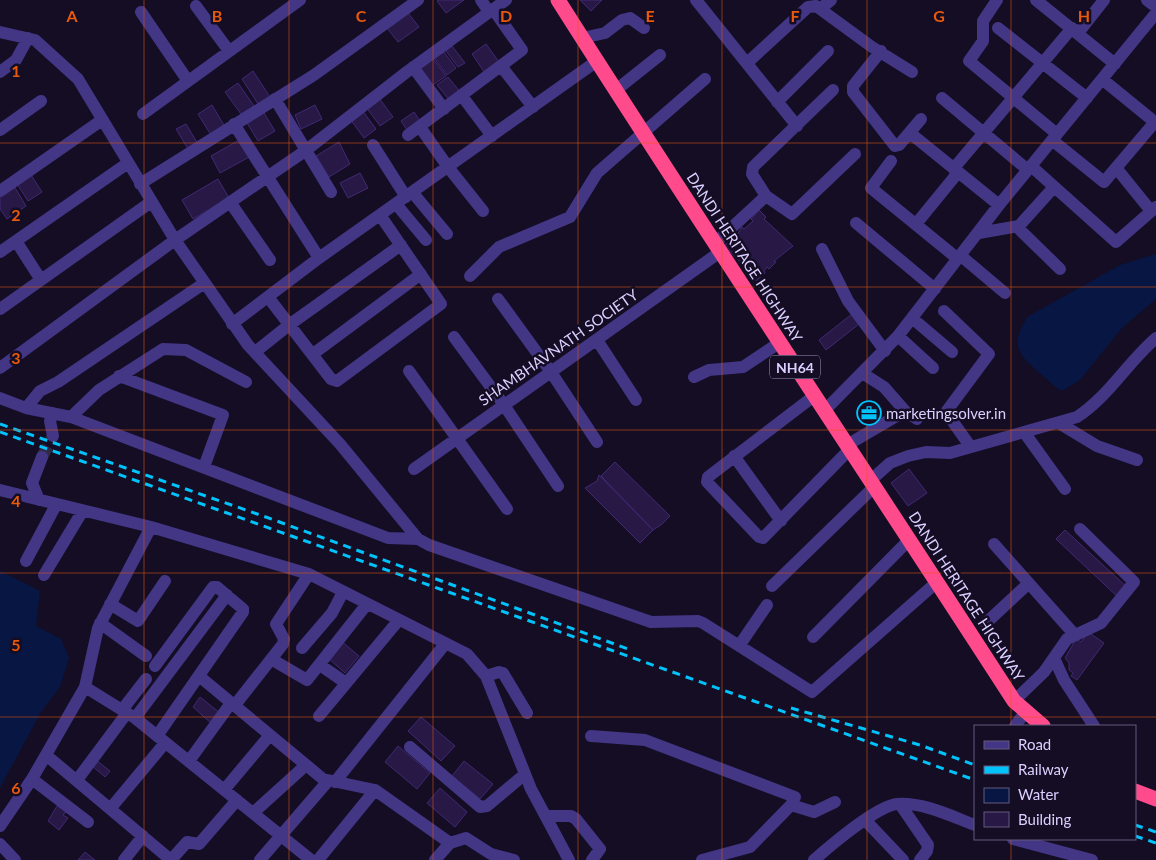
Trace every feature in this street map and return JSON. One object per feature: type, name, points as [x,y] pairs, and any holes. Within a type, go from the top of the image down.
[{"type":"highway","name":"DANDI HERITAGE HIGHWAY","points":[[563,2],[597,62],[717,248],[910,539],[1014,701],[1042,725]]},
{"type":"highway","points":[[1136,791],[1156,799]]},
{"type":"street","points":[[144,114],[300,0]]},
{"type":"street","points":[[140,184],[321,70],[418,0]]},
{"type":"street","points":[[408,135],[522,50],[481,0]]},
{"type":"street","points":[[0,368],[174,240],[305,151],[413,67],[506,0]]},
{"type":"street","points":[[696,0],[797,126]]},
{"type":"street","points":[[746,63],[810,5],[831,0]]},
{"type":"street","points":[[997,0],[983,21],[983,41],[970,62],[1012,97],[1101,182],[1106,181],[1156,123],[1102,79]]},
{"type":"street","points":[[954,168],[1012,97],[1104,0]]},
{"type":"street","points":[[1147,0],[1156,7]]},
{"type":"street","points":[[1039,1],[1115,64]]},
{"type":"street","points":[[810,5],[912,72]]},
{"type":"street","points":[[196,6],[229,51]]},
{"type":"street","points":[[141,12],[188,82]]},
{"type":"street","points":[[824,411],[898,336],[999,205],[1156,13]]},
{"type":"street","points":[[582,38],[605,33],[622,20],[630,18],[644,28]]},
{"type":"street","points":[[998,28],[1087,98]]},
{"type":"street","points":[[0,32],[35,40],[78,79],[174,240],[232,324],[255,352],[340,444],[418,539],[428,545],[651,622],[698,621],[812,692],[937,582]]},
{"type":"street","points":[[0,70],[16,60],[28,38]]},
{"type":"street","points":[[777,102],[828,51]]},
{"type":"street","points":[[881,51],[852,89],[895,146],[899,145],[921,119]]},
{"type":"street","points":[[616,90],[660,55]]},
{"type":"street","points":[[232,324],[319,258],[597,62]]},
{"type":"street","points":[[501,66],[533,107]]},
{"type":"street","points":[[413,67],[444,109]]},
{"type":"street","points":[[470,276],[499,247],[570,218],[597,173],[705,79]]},
{"type":"street","points":[[833,90],[751,171],[766,196],[792,214],[855,154]]},
{"type":"street","points":[[462,96],[492,136]]},
{"type":"street","points":[[942,98],[982,133],[1054,187],[1116,242],[1154,209],[1117,169]]},
{"type":"street","points":[[275,99],[331,192]]},
{"type":"street","points":[[0,129],[41,101]]},
{"type":"street","points":[[0,191],[102,120]]},
{"type":"street","points":[[234,124],[319,258]]},
{"type":"street","points":[[420,126],[448,168],[483,211]]},
{"type":"street","points":[[910,133],[999,205]]},
{"type":"street","points":[[373,145],[405,198],[426,240]]},
{"type":"street","points":[[891,161],[870,188],[1005,293]]},
{"type":"street","points":[[0,252],[128,163]]},
{"type":"street","points":[[916,224],[956,175],[954,168]]},
{"type":"street","points":[[979,233],[1017,227],[1054,187]]},
{"type":"street","name":"SHAMBHAVNATH SOCIETY","points":[[414,469],[596,340],[717,248],[766,196]]},
{"type":"street","points":[[405,198],[446,234]]},
{"type":"street","points":[[0,309],[151,202]]},
{"type":"street","points":[[230,202],[270,260]]},
{"type":"street","points":[[268,297],[334,382],[353,370],[440,304],[380,215]]},
{"type":"street","points":[[856,223],[935,289]]},
{"type":"street","points":[[1017,227],[1060,269]]},
{"type":"street","points":[[16,241],[42,280]]},
{"type":"street","points":[[255,352],[289,325],[401,245]]},
{"type":"street","points":[[822,249],[848,301],[885,351]]},
{"type":"street","points":[[313,354],[421,274]]},
{"type":"street","points":[[26,408],[40,391],[58,382],[203,284]]},
{"type":"street","points":[[498,299],[552,372],[597,442]]},
{"type":"street","points":[[944,311],[989,354],[946,412],[970,446]]},
{"type":"street","points":[[912,318],[952,352]]},
{"type":"street","points":[[898,336],[933,368]]},
{"type":"street","points":[[454,337],[504,405],[558,486]]},
{"type":"street","points":[[772,586],[873,483],[890,463],[926,452],[950,453],[1077,417],[1090,409],[1156,338]]},
{"type":"street","points":[[596,340],[636,400]]},
{"type":"street","points":[[694,377],[708,370],[743,367],[779,343]]},
{"type":"street","points":[[71,417],[99,390],[158,350],[181,349],[246,382]]},
{"type":"street","points":[[409,371],[456,440],[507,509]]},
{"type":"street","points":[[862,373],[884,387],[905,411],[916,419]]},
{"type":"street","points":[[119,376],[223,415],[204,467]]},
{"type":"street","points":[[814,396],[708,477],[707,482],[759,537],[767,536],[849,447],[905,411]]},
{"type":"street","points":[[0,398],[26,408],[71,417],[388,538],[418,539]]},
{"type":"street","points":[[53,413],[50,421],[53,436]]},
{"type":"street","points":[[1059,423],[1096,446],[1137,460]]},
{"type":"street","points":[[1024,432],[1065,489]]},
{"type":"street","points":[[734,456],[781,521]]},
{"type":"street","points":[[39,500],[32,483],[42,457]]},
{"type":"street","points":[[0,490],[82,512],[151,527],[309,574],[398,621],[467,654],[486,676],[525,774],[570,859]]},
{"type":"street","points":[[26,561],[56,505]]},
{"type":"street","points":[[44,575],[82,512]]},
{"type":"street","points":[[0,826],[32,780],[85,687],[96,632],[100,622],[151,527]]},
{"type":"street","points":[[1014,701],[1040,677],[1067,639],[1074,634],[1101,623],[1134,582],[1080,530]]},
{"type":"street","points":[[813,637],[910,539]]},
{"type":"street","points":[[994,544],[1074,634]]},
{"type":"street","points":[[189,761],[284,641],[276,624],[309,574]]},
{"type":"street","points":[[110,604],[138,621],[165,581]]},
{"type":"street","points":[[986,623],[1029,583]]},
{"type":"street","points":[[100,622],[151,661],[213,587],[217,587],[243,609],[243,612],[199,676],[161,740],[110,808]]},
{"type":"street","points":[[302,648],[330,616],[343,592]]},
{"type":"street","points":[[77,780],[128,714],[227,595]]},
{"type":"street","points":[[271,658],[304,680],[309,679],[367,604]]},
{"type":"street","points":[[739,646],[767,605]]},
{"type":"street","points":[[319,716],[398,621]]},
{"type":"street","points":[[260,860],[332,781],[445,644]]},
{"type":"street","points":[[1054,658],[1064,680],[1093,725]]},
{"type":"street","points":[[320,665],[346,684]]},
{"type":"street","points":[[486,676],[499,672],[503,673],[527,713]]},
{"type":"street","points":[[199,676],[306,765],[332,781],[375,790],[450,843]]},
{"type":"street","points":[[128,714],[146,679]]},
{"type":"street","points":[[85,687],[128,714],[311,860]]},
{"type":"street","points":[[1016,725],[1026,711]]},
{"type":"street","points":[[224,790],[270,735]]},
{"type":"street","points":[[591,736],[645,740],[795,797],[791,805],[750,847],[702,860]]},
{"type":"street","points":[[410,747],[480,807],[487,806],[525,774]]},
{"type":"street","points":[[46,755],[171,860],[187,842],[199,844],[236,800]]},
{"type":"street","points":[[253,813],[306,765]]},
{"type":"street","points":[[32,780],[88,822]]},
{"type":"street","points":[[318,860],[375,790]]},
{"type":"street","points":[[791,805],[814,812],[835,802]]},
{"type":"street","points":[[900,804],[928,845],[927,851],[920,860]]},
{"type":"street","points":[[822,858],[866,821],[890,806],[900,804],[927,808],[974,825]]},
{"type":"street","points":[[546,816],[571,816],[576,819],[600,849],[592,860]]},
{"type":"street","points":[[866,821],[902,860]]},
{"type":"street","points":[[124,860],[143,836]]},
{"type":"street","points":[[435,860],[450,843],[466,838],[489,857],[514,860]]},
{"type":"street","points":[[1021,840],[1038,842],[1092,860]]},
{"type":"street","points":[[0,844],[14,860]]},
{"type":"water","points":[[1156,254],[1156,299],[1122,328],[1080,380],[1062,391],[1059,390],[1023,356],[1018,344],[1019,336],[1027,317],[1120,265]]},
{"type":"water","points":[[0,571],[40,591],[36,626],[61,639],[69,658],[60,687],[41,712],[0,788]]},
{"type":"building","points":[[464,0],[446,13],[437,1]]},
{"type":"building","points":[[580,0],[602,0],[591,11]]},
{"type":"building","points":[[408,13],[419,27],[398,42],[387,28]]},
{"type":"building","points":[[486,44],[499,62],[485,73],[472,54]]},
{"type":"building","points":[[452,46],[465,63],[458,67],[446,51]]},
{"type":"building","points":[[444,52],[456,68],[447,75],[434,58]]},
{"type":"building","points":[[433,59],[446,76],[433,85],[420,68]]},
{"type":"building","points":[[253,71],[270,97],[258,104],[242,79]]},
{"type":"building","points":[[448,77],[461,93],[450,101],[437,85]]},
{"type":"building","points":[[238,83],[254,106],[241,114],[225,92]]},
{"type":"building","points":[[379,98],[393,117],[380,126],[366,107]]},
{"type":"building","points":[[212,105],[225,127],[211,135],[198,114]]},
{"type":"building","points":[[315,105],[322,119],[301,129],[295,115]]},
{"type":"building","points":[[362,110],[376,129],[364,138],[350,119]]},
{"type":"building","points":[[414,112],[420,121],[407,130],[401,121]]},
{"type":"building","points":[[264,113],[275,131],[258,141],[247,123]]},
{"type":"building","points":[[186,124],[198,144],[188,149],[176,129]]},
{"type":"building","points":[[241,139],[251,156],[220,173],[211,156]]},
{"type":"building","points":[[339,142],[350,164],[329,177],[316,156]]},
{"type":"building","points":[[360,173],[368,188],[348,198],[340,183]]},
{"type":"building","points":[[31,175],[42,192],[28,201],[17,184]]},
{"type":"building","points":[[218,179],[229,198],[193,219],[182,200]]},
{"type":"building","points":[[14,186],[26,206],[7,219],[0,209],[0,195]]},
{"type":"building","points":[[759,210],[766,217],[764,219],[793,246],[774,261],[776,262],[769,269],[767,267],[764,271],[765,273],[756,281],[750,275],[752,273],[724,246],[732,238],[734,240],[742,227],[744,229],[753,221],[751,219]]},
{"type":"building","points":[[852,314],[859,324],[826,350],[819,340]]},
{"type":"building","points":[[615,462],[670,516],[653,530],[601,476]]},
{"type":"building","points":[[909,469],[927,493],[908,506],[891,483]]},
{"type":"building","points":[[599,475],[653,530],[640,543],[585,488],[597,481]]},
{"type":"building","points":[[1065,530],[1129,589],[1120,599],[1056,539]]},
{"type":"building","points":[[1088,632],[1104,643],[1077,680],[1071,676],[1073,673],[1069,670],[1069,663],[1065,658],[1076,639],[1081,642]]},
{"type":"building","points":[[341,641],[359,656],[345,673],[328,658]]},
{"type":"building","points":[[200,697],[220,713],[212,724],[193,707]]},
{"type":"building","points":[[421,717],[455,746],[441,761],[408,731]]},
{"type":"building","points":[[398,746],[430,773],[417,789],[385,762]]},
{"type":"building","points":[[96,760],[110,771],[105,777],[91,765]]},
{"type":"building","points":[[464,761],[493,784],[480,799],[452,776]]},
{"type":"building","points":[[440,788],[467,812],[455,827],[427,803]]},
{"type":"building","points":[[57,806],[67,811],[63,815],[68,818],[59,830],[48,821]]},
{"type":"building","points":[[85,852],[95,860],[78,860]]},
{"type":"tunnel","points":[[42,457],[53,436]]},
{"type":"railway","points":[[0,424],[263,516],[631,650]]},
{"type":"railway","points":[[0,432],[974,780]]},
{"type":"railway","points":[[791,708],[920,745],[974,765]]},
{"type":"railway","points":[[1136,825],[1156,832]]},
{"type":"railway","points":[[1136,836],[1156,843]]},
{"type":"place","name":"marketingsolver.in","points":[[869,413]]}]
